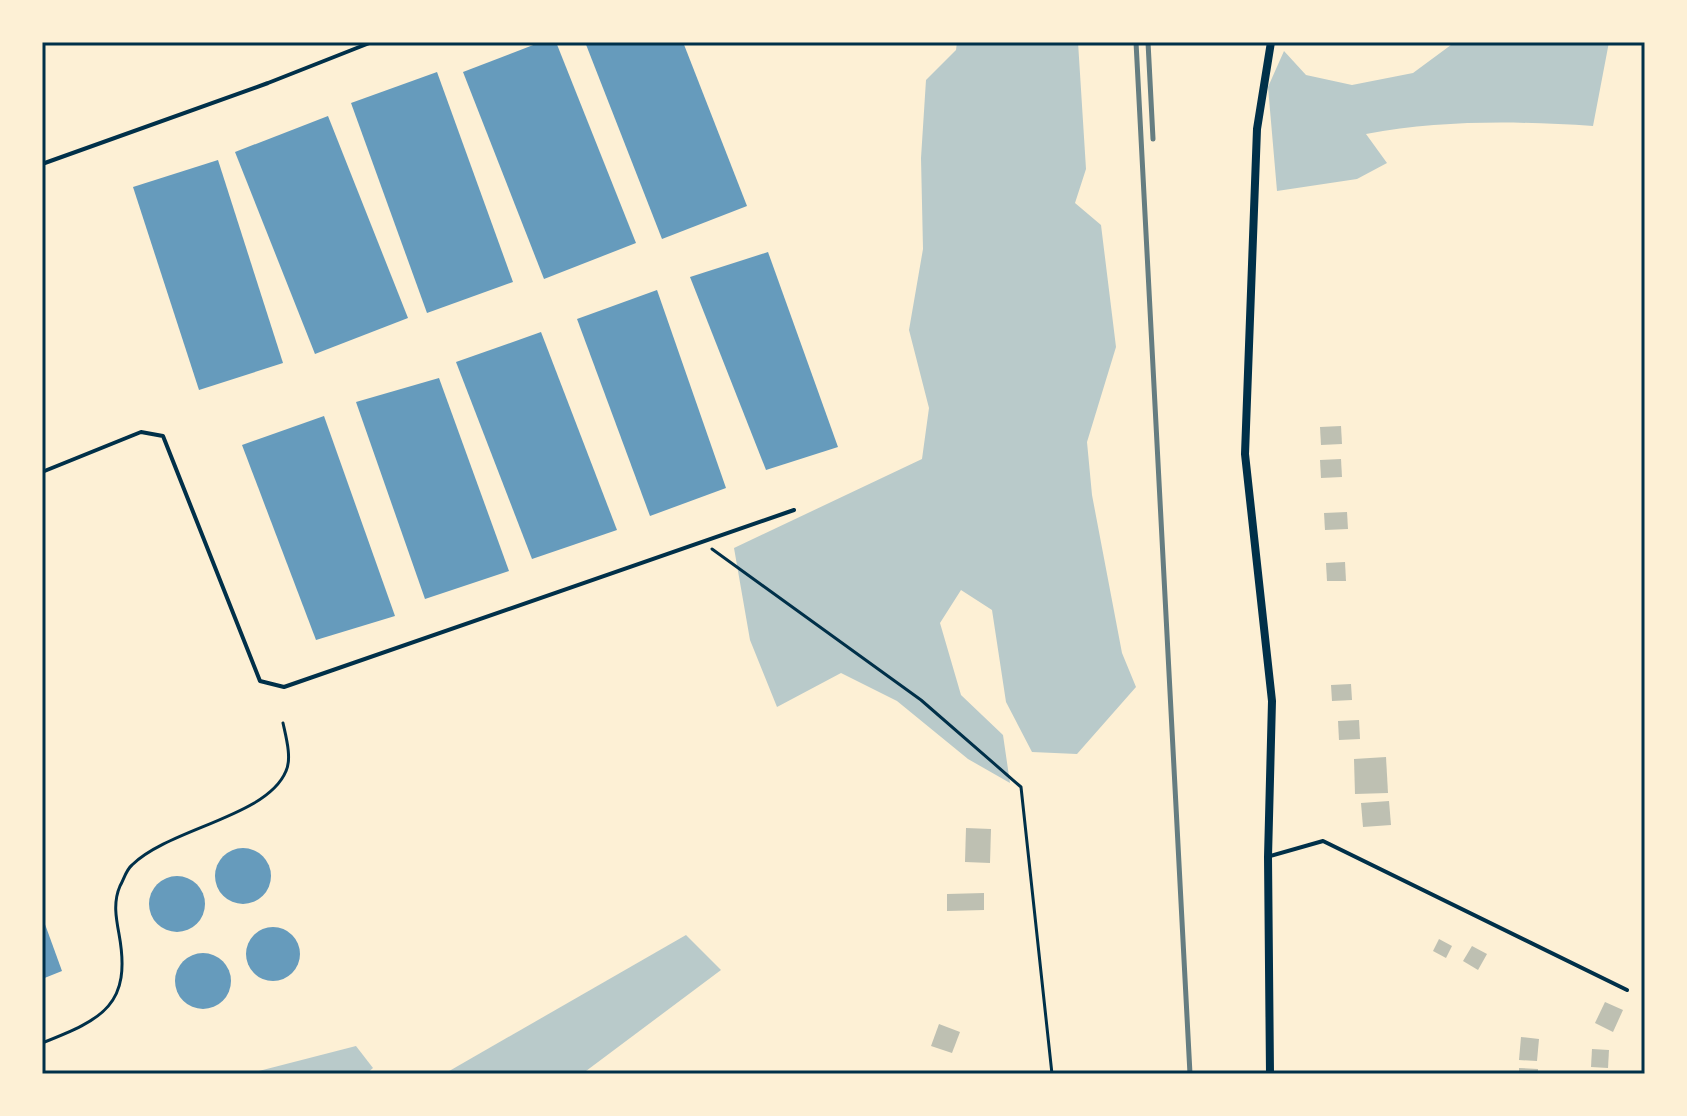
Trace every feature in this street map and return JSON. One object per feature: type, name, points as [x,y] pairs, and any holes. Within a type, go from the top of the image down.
[{"type":"street","points":[[1270,1074],[1268,857],[1272,701],[1245,454],[1257,129],[1271,42]]},
{"type":"lane","points":[[42,164],[372,42]]},
{"type":"lane","points":[[42,472],[141,432],[163,436],[260,681],[284,687],[794,510]]},
{"type":"lane","points":[[1268,857],[1323,841],[1627,990]]},
{"type":"path","points":[[702,542],[921,700],[1021,787],[1052,1074]]},
{"type":"path","points":[[42,1043],[89,1022],[111,1003],[124,981],[115,914],[117,894],[129,867],[151,850],[261,802],[287,771],[288,743],[283,723]]},
{"type":"shaded area","points":[[957,42],[1078,42],[1086,169],[1075,203],[1101,225],[1116,347],[1087,442],[1092,495],[1122,653],[1136,687],[1077,754],[1032,752],[1006,702],[992,610],[961,590],[940,623],[961,695],[1003,735],[1010,783],[968,759],[897,701],[841,673],[777,707],[750,640],[734,548],[922,459],[929,408],[909,330],[923,249],[921,158],[926,80],[956,50]]},
{"type":"shaded area","points":[[1455,42],[1609,42],[1593,126],[1479,123],[1423,126],[1366,134],[1387,163],[1357,179],[1277,191],[1268,87],[1284,51],[1306,75],[1352,85],[1413,73]]},
{"type":"shaded area","points":[[686,935],[721,970],[582,1074],[444,1074]]},
{"type":"shaded area","points":[[356,1046],[373,1068],[366,1074],[247,1074]]},
{"type":"water","points":[[541,42],[556,42],[636,243],[544,279],[463,72]]},
{"type":"water","points":[[585,42],[683,42],[747,206],[662,239]]},
{"type":"water","points":[[437,72],[513,282],[427,313],[351,103]]},
{"type":"water","points":[[328,116],[408,318],[315,354],[235,152]]},
{"type":"water","points":[[218,160],[283,363],[199,390],[133,187]]},
{"type":"water","points":[[768,252],[838,447],[766,470],[690,277]]},
{"type":"water","points":[[657,290],[726,488],[650,516],[577,319]]},
{"type":"water","points":[[541,332],[617,530],[532,559],[456,362]]},
{"type":"water","points":[[439,378],[509,571],[425,599],[356,402]]},
{"type":"water","points":[[324,416],[395,616],[316,640],[242,445]]},
{"type":"water","points":[[243,848],[263,856],[271,876],[263,896],[243,904],[223,896],[215,876],[223,856]]},
{"type":"water","points":[[177,876],[197,884],[205,904],[197,924],[177,932],[157,924],[149,904],[157,884]]},
{"type":"water","points":[[42,916],[62,971],[42,979]]},
{"type":"water","points":[[273,927],[292,935],[300,954],[292,973],[273,981],[254,973],[246,954],[254,935]]},
{"type":"water","points":[[203,953],[223,961],[231,981],[223,1001],[203,1009],[183,1001],[175,981],[183,961]]},
{"type":"building","points":[[1341,426],[1342,444],[1321,445],[1320,427]]},
{"type":"building","points":[[1341,459],[1342,477],[1321,478],[1320,460]]},
{"type":"building","points":[[1347,512],[1348,529],[1325,530],[1324,513]]},
{"type":"building","points":[[1345,562],[1346,581],[1327,581],[1326,563]]},
{"type":"building","points":[[1351,684],[1352,700],[1332,701],[1331,685]]},
{"type":"building","points":[[1359,720],[1360,739],[1339,740],[1338,721]]},
{"type":"building","points":[[1386,757],[1388,793],[1355,794],[1354,759]]},
{"type":"building","points":[[1389,801],[1391,825],[1363,827],[1361,803]]},
{"type":"building","points":[[966,828],[991,829],[990,863],[965,862]]},
{"type":"building","points":[[984,893],[984,910],[947,911],[947,894]]},
{"type":"building","points":[[1439,939],[1452,946],[1446,958],[1433,951]]},
{"type":"building","points":[[1472,946],[1487,954],[1478,970],[1463,961]]},
{"type":"building","points":[[1605,1002],[1623,1010],[1613,1032],[1595,1023]]},
{"type":"building","points":[[939,1024],[960,1032],[952,1053],[931,1046]]},
{"type":"building","points":[[1521,1037],[1539,1039],[1537,1061],[1519,1060]]},
{"type":"building","points":[[1592,1049],[1609,1050],[1608,1068],[1591,1067]]},
{"type":"building","points":[[1519,1068],[1538,1069],[1538,1074],[1519,1074]]},
{"type":"railway","points":[[1136,42],[1190,1074]]},
{"type":"railway","points":[[1148,42],[1153,139]]}]
